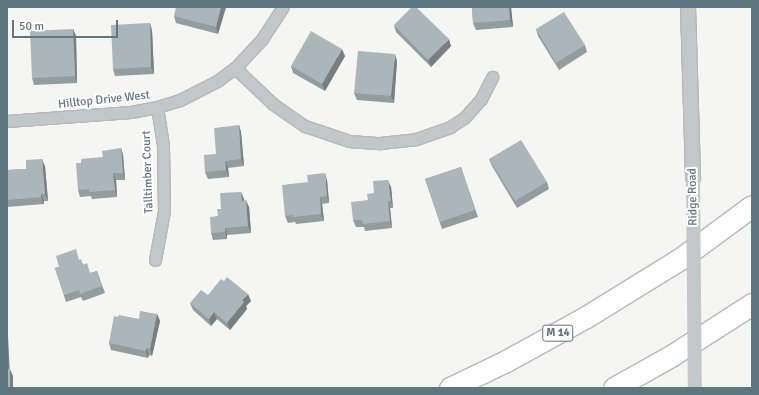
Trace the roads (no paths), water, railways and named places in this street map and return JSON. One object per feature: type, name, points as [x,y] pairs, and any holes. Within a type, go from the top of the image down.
[{"type":"highway","name":"M 14","points":[[450,388],[506,361],[586,317],[680,259],[752,206]]},
{"type":"highway","points":[[614,388],[677,352],[752,304]]},
{"type":"street","name":"Hilltop Drive West","points":[[7,121],[130,112],[157,107],[196,93],[235,68],[262,39],[283,7]]},
{"type":"street","name":"Ridge Road","points":[[688,7],[693,178],[695,388]]},
{"type":"street","points":[[235,68],[273,104],[305,126],[342,139],[380,143],[416,139],[450,127],[464,118],[481,99],[492,78]]},
{"type":"street","name":"Talltimber Court","points":[[155,260],[164,211],[163,145],[157,107]]}]
